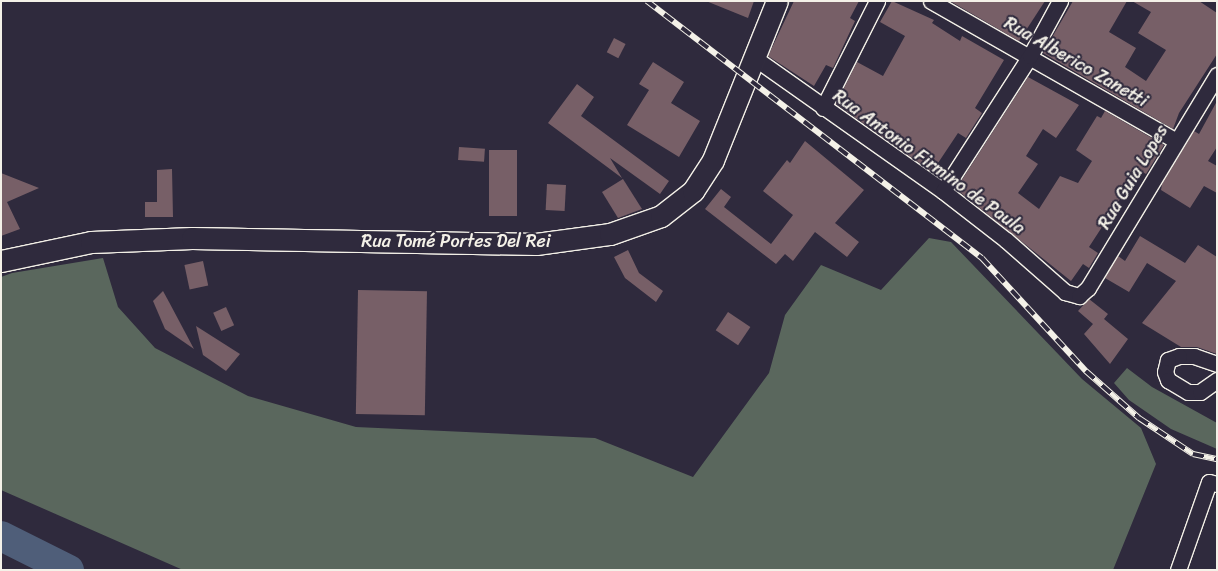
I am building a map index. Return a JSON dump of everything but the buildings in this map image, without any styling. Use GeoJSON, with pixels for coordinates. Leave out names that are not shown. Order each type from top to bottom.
{"type":"FeatureCollection","features":[{"type":"Feature","properties":{"kind":"main road","name":"Rua Tomé Portes Del Rei"},"geometry":{"type":"LineString","coordinates":[[1,261],[91,242],[192,238],[536,244],[610,234],[661,216],[693,191],[713,160],[756,59],[777,1]]}},
{"type":"Feature","properties":{"kind":"street"},"geometry":{"type":"LineString","coordinates":[[823,108],[878,1]]}},
{"type":"Feature","properties":{"kind":"street","name":"Rua Alberico Zanetti"},"geometry":{"type":"LineString","coordinates":[[931,1],[1176,141]]}},
{"type":"Feature","properties":{"kind":"street"},"geometry":{"type":"LineString","coordinates":[[943,191],[1030,56],[1060,1]]}},
{"type":"Feature","properties":{"kind":"street","name":"Rua Antonio Firmino de Paula"},"geometry":{"type":"LineString","coordinates":[[756,59],[943,191],[1006,240],[1065,292],[1079,296]]}},
{"type":"Feature","properties":{"kind":"street","name":"Rua Guia Lopes"},"geometry":{"type":"LineString","coordinates":[[1079,296],[1088,288],[1217,75]]}},
{"type":"Feature","properties":{"kind":"street"},"geometry":{"type":"LineString","coordinates":[[1217,364],[1194,356],[1179,356],[1168,360],[1165,372],[1168,380],[1188,392],[1200,392],[1217,380]]}},
{"type":"Feature","properties":{"kind":"street"},"geometry":{"type":"LineString","coordinates":[[1178,570],[1210,482],[1217,484]]}},
{"type":"Feature","properties":{"kind":"green space"},"geometry":{"type":"Polygon","coordinates":[[[929,238],[951,242],[1082,379],[1141,428],[1156,464],[1113,570],[183,570],[1,490],[1,277],[12,273],[103,258],[118,307],[155,348],[248,396],[356,427],[595,438],[693,477],[769,373],[785,315],[821,265],[881,290],[929,238]]]}},
{"type":"Feature","properties":{"kind":"green space"},"geometry":{"type":"Polygon","coordinates":[[[1127,368],[1152,387],[1217,423],[1217,449],[1171,429],[1129,400],[1114,383],[1127,368]]]}},
{"type":"Feature","properties":{"kind":"waterway"},"geometry":{"type":"LineString","coordinates":[[1,536],[69,570]]}},
{"type":"Feature","properties":{"kind":"railway"},"geometry":{"type":"LineString","coordinates":[[647,1],[982,258],[1086,371],[1139,418],[1193,454],[1217,459]]}}]}
